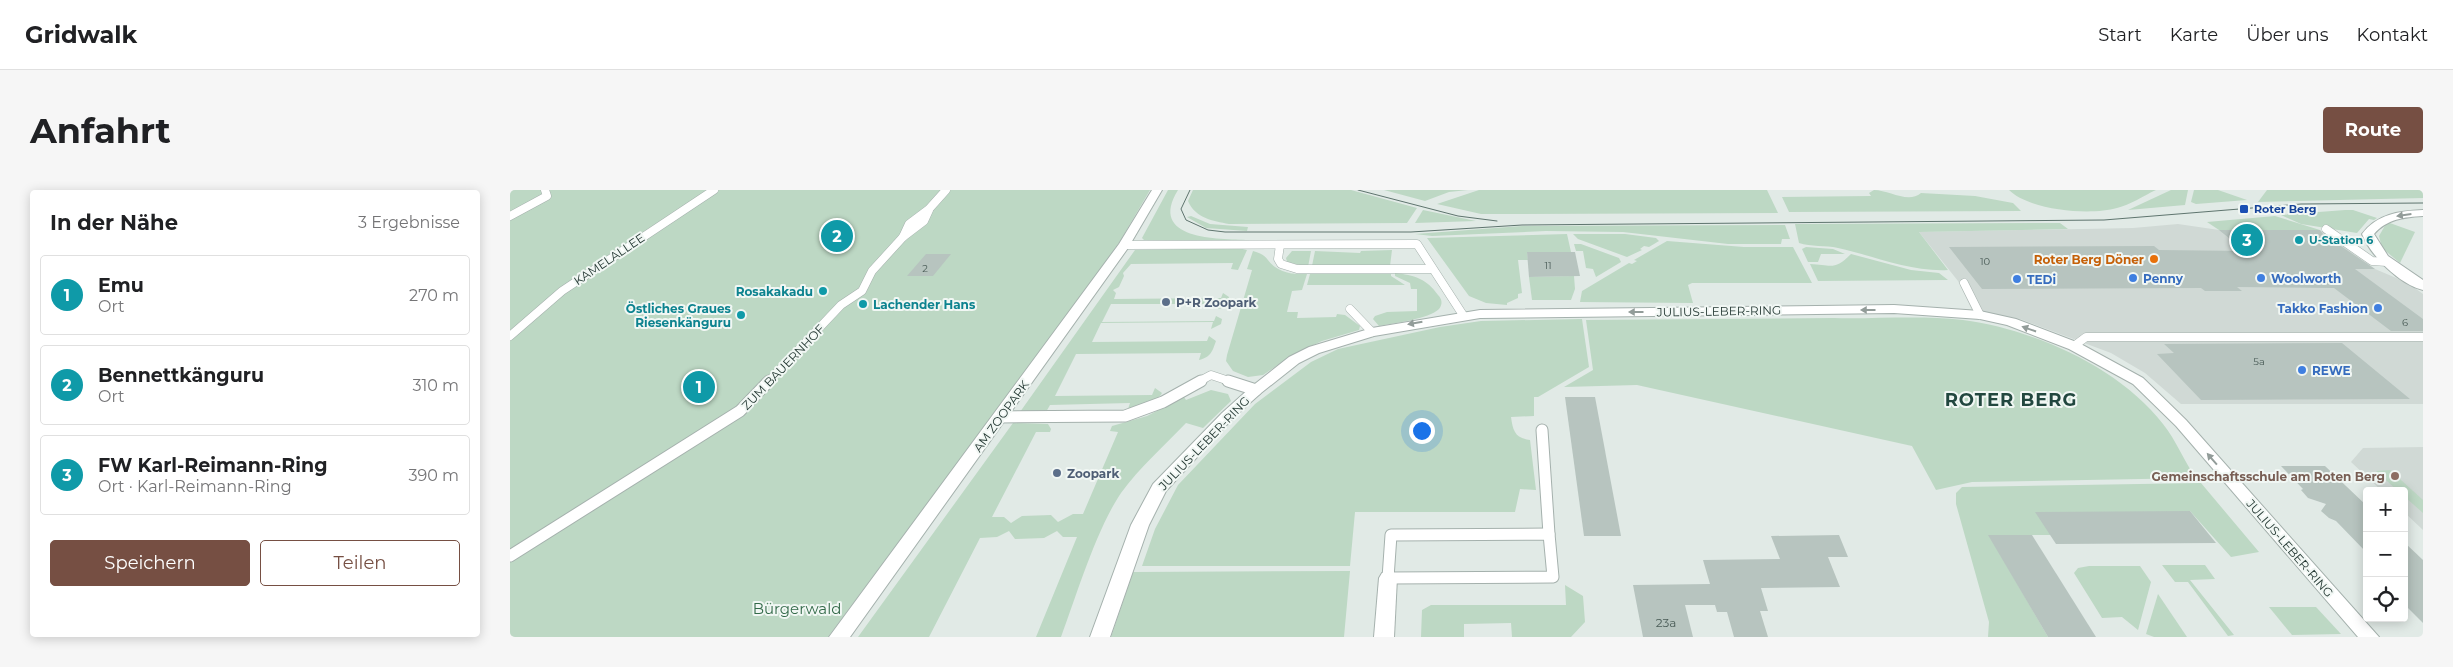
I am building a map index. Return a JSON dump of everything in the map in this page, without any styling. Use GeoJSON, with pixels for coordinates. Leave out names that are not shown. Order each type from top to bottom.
{"type":"FeatureCollection","features":[{"type":"Feature","properties":{"kind":"street","name":"AM ZOOPARK"},"geometry":{"type":"LineString","coordinates":[[839,637],[1124,245],[1157,190]]}},
{"type":"Feature","properties":{"kind":"street"},"geometry":{"type":"LineString","coordinates":[[2423,213],[2391,217],[2373,227],[2368,234],[2372,246],[2387,262],[2423,286]]}},
{"type":"Feature","properties":{"kind":"street","name":"JULIUS-LEBER-RING"},"geometry":{"type":"LineString","coordinates":[[1100,637],[1140,525],[1159,488],[1227,416],[1256,390],[1294,360],[1314,350],[1372,332],[1463,315],[1894,309],[1980,315],[2011,322],[2074,346],[2138,380],[2155,396],[2369,637]]}},
{"type":"Feature","properties":{"kind":"street"},"geometry":{"type":"LineString","coordinates":[[1384,637],[1388,578]]}},
{"type":"Feature","properties":{"kind":"lane"},"geometry":{"type":"LineString","coordinates":[[510,216],[526,210],[547,196],[545,190]]}},
{"type":"Feature","properties":{"kind":"lane","name":"KAMELALLEE"},"geometry":{"type":"LineString","coordinates":[[510,336],[562,291],[714,190]]}},
{"type":"Feature","properties":{"kind":"lane","name":"ZUM BAUERNHOF"},"geometry":{"type":"LineString","coordinates":[[510,556],[740,411],[841,305],[862,290],[872,271],[903,238],[909,224],[929,209],[946,190]]}},
{"type":"Feature","properties":{"kind":"lane"},"geometry":{"type":"LineString","coordinates":[[2326,229],[2372,261],[2387,262]]}},
{"type":"Feature","properties":{"kind":"lane"},"geometry":{"type":"LineString","coordinates":[[1124,245],[1416,244],[1463,315]]}},
{"type":"Feature","properties":{"kind":"lane"},"geometry":{"type":"LineString","coordinates":[[1280,245],[1278,259],[1281,264],[1297,269],[1432,269]]}},
{"type":"Feature","properties":{"kind":"lane"},"geometry":{"type":"LineString","coordinates":[[1964,283],[1980,315]]}},
{"type":"Feature","properties":{"kind":"lane"},"geometry":{"type":"LineString","coordinates":[[1350,309],[1372,332]]}},
{"type":"Feature","properties":{"kind":"lane"},"geometry":{"type":"LineString","coordinates":[[2074,346],[2086,337],[2423,337]]}},
{"type":"Feature","properties":{"kind":"lane"},"geometry":{"type":"LineString","coordinates":[[1000,417],[1125,416],[1163,402],[1211,374],[1256,390]]}},
{"type":"Feature","properties":{"kind":"lane"},"geometry":{"type":"LineString","coordinates":[[1542,430],[1548,534],[1553,577],[1388,578],[1391,535],[1548,534]]}},
{"type":"Feature","properties":{"kind":"shaded area"},"geometry":{"type":"Polygon","coordinates":[[[2178,224],[2219,230],[2320,230],[2375,269],[2408,283],[2423,294],[2423,404],[2181,404],[2145,373],[2111,353],[2020,319],[1972,310],[1958,281],[1919,232],[2133,228],[2178,224]]]}},
{"type":"Feature","properties":{"kind":"shaded area","name":"Gemeinschaftsschule am Roten Berg"},"geometry":{"type":"Polygon","coordinates":[[[2423,447],[2423,530],[2408,516],[2408,487],[2378,487],[2351,462],[2363,448],[2423,447]]]}},
{"type":"Feature","properties":{"kind":"green space","name":"Bürgerwald"},"geometry":{"type":"Polygon","coordinates":[[[510,190],[1150,190],[1119,243],[1073,307],[828,637],[510,637],[510,190]]]}},
{"type":"Feature","properties":{"kind":"green space"},"geometry":{"type":"Polygon","coordinates":[[[1168,190],[1178,190],[1171,206],[1172,219],[1179,228],[1205,237],[1249,240],[1249,242],[1144,240],[1142,238],[1168,190]]]}},
{"type":"Feature","properties":{"kind":"green space"},"geometry":{"type":"Polygon","coordinates":[[[1193,190],[1351,190],[1417,208],[1407,223],[1229,224],[1205,218],[1195,211],[1188,201],[1193,190]]]}},
{"type":"Feature","properties":{"kind":"green space"},"geometry":{"type":"Polygon","coordinates":[[[1384,190],[1468,190],[1449,192],[1425,201],[1384,190]]]}},
{"type":"Feature","properties":{"kind":"green space"},"geometry":{"type":"Polygon","coordinates":[[[1479,190],[1767,190],[1778,213],[1481,214],[1437,204],[1479,190]]]}},
{"type":"Feature","properties":{"kind":"green space"},"geometry":{"type":"Polygon","coordinates":[[[1874,190],[1904,197],[1916,196],[1921,193],[1975,196],[2013,203],[2021,211],[1789,212],[1782,197],[1871,196],[1869,193],[1874,190]]]}},
{"type":"Feature","properties":{"kind":"green space"},"geometry":{"type":"Polygon","coordinates":[[[2009,190],[2156,190],[2122,207],[2105,210],[2076,211],[2045,207],[2018,197],[2009,190]]]}},
{"type":"Feature","properties":{"kind":"green space"},"geometry":{"type":"Polygon","coordinates":[[[2171,190],[2188,190],[2185,205],[2128,210],[2171,190]]]}},
{"type":"Feature","properties":{"kind":"green space"},"geometry":{"type":"Polygon","coordinates":[[[2194,190],[2218,190],[2247,200],[2196,204],[2191,202],[2194,190]]]}},
{"type":"Feature","properties":{"kind":"green space"},"geometry":{"type":"Polygon","coordinates":[[[2267,190],[2423,190],[2423,198],[2258,202],[2267,190]]]}},
{"type":"Feature","properties":{"kind":"green space"},"geometry":{"type":"Polygon","coordinates":[[[1423,210],[1476,221],[1415,223],[1423,210]]]}},
{"type":"Feature","properties":{"kind":"green space"},"geometry":{"type":"Polygon","coordinates":[[[2353,210],[2377,218],[2374,220],[2369,219],[2357,233],[2301,224],[2281,215],[2353,210]]]}},
{"type":"Feature","properties":{"kind":"green space"},"geometry":{"type":"Polygon","coordinates":[[[1191,216],[1210,224],[1248,227],[1247,231],[1206,228],[1187,217],[1191,216]]]}},
{"type":"Feature","properties":{"kind":"green space"},"geometry":{"type":"Polygon","coordinates":[[[2275,216],[2320,230],[2219,230],[2207,222],[2275,216]]]}},
{"type":"Feature","properties":{"kind":"green space"},"geometry":{"type":"Polygon","coordinates":[[[2387,222],[2415,232],[2400,263],[2382,248],[2379,236],[2387,222]]]}},
{"type":"Feature","properties":{"kind":"green space"},"geometry":{"type":"Polygon","coordinates":[[[2060,223],[2068,229],[1919,232],[1948,270],[1920,269],[1838,248],[1799,243],[1795,224],[2060,223]]]}},
{"type":"Feature","properties":{"kind":"green space"},"geometry":{"type":"Polygon","coordinates":[[[1785,225],[1790,239],[1782,239],[1781,244],[1728,244],[1623,232],[1546,231],[1432,236],[1415,234],[1522,226],[1785,225]]]}},
{"type":"Feature","properties":{"kind":"green space"},"geometry":{"type":"Polygon","coordinates":[[[1567,234],[1571,252],[1527,252],[1528,260],[1518,260],[1522,293],[1518,294],[1518,298],[1507,303],[1507,305],[1486,303],[1469,296],[1427,238],[1567,234]]]}},
{"type":"Feature","properties":{"kind":"green space"},"geometry":{"type":"Polygon","coordinates":[[[1573,234],[1625,234],[1656,238],[1659,241],[1649,247],[1644,246],[1640,249],[1642,250],[1627,257],[1578,239],[1573,234]]]}},
{"type":"Feature","properties":{"kind":"green space"},"geometry":{"type":"Polygon","coordinates":[[[1667,241],[1744,247],[1793,247],[1812,283],[1692,283],[1688,285],[1693,303],[1580,302],[1582,291],[1629,263],[1632,264],[1637,261],[1634,260],[1667,241]]]}},
{"type":"Feature","properties":{"kind":"green space"},"geometry":{"type":"Polygon","coordinates":[[[1574,244],[1581,244],[1619,258],[1621,262],[1596,277],[1593,269],[1586,268],[1583,251],[1576,251],[1574,244]]]}},
{"type":"Feature","properties":{"kind":"green space"},"geometry":{"type":"Polygon","coordinates":[[[1806,247],[1833,249],[1845,254],[1821,254],[1818,262],[1808,262],[1802,249],[1806,247]]]}},
{"type":"Feature","properties":{"kind":"green space"},"geometry":{"type":"Polygon","coordinates":[[[1238,248],[1247,250],[1238,270],[1231,269],[1233,263],[1131,264],[1123,273],[1124,276],[1119,287],[1113,290],[1116,293],[1114,299],[1221,298],[1223,293],[1229,297],[1227,306],[1218,309],[1219,304],[1111,304],[1102,322],[1214,321],[1216,316],[1222,319],[1221,324],[1211,329],[1213,322],[1101,323],[1092,342],[1207,341],[1209,336],[1216,341],[1209,356],[1199,360],[1201,353],[1076,354],[1055,396],[1152,395],[1155,388],[1162,393],[1160,396],[1152,402],[1128,409],[1130,403],[1050,405],[1046,412],[1020,412],[1135,250],[1238,248]]]}},
{"type":"Feature","properties":{"kind":"green space"},"geometry":{"type":"Polygon","coordinates":[[[1392,250],[1390,266],[1312,266],[1315,251],[1360,253],[1361,251],[1392,250]]]}},
{"type":"Feature","properties":{"kind":"green space"},"geometry":{"type":"Polygon","coordinates":[[[1253,251],[1267,258],[1272,265],[1283,271],[1294,274],[1307,274],[1302,290],[1292,291],[1287,312],[1298,312],[1297,318],[1345,315],[1360,326],[1359,330],[1322,341],[1294,354],[1263,375],[1248,377],[1233,371],[1226,361],[1227,355],[1252,270],[1247,269],[1253,251]]]}},
{"type":"Feature","properties":{"kind":"green space"},"geometry":{"type":"Polygon","coordinates":[[[1292,251],[1311,251],[1308,267],[1287,262],[1286,258],[1292,251]]]}},
{"type":"Feature","properties":{"kind":"green space"},"geometry":{"type":"Polygon","coordinates":[[[1851,254],[1911,270],[1939,273],[1948,280],[1818,281],[1810,264],[1832,266],[1841,263],[1851,254]]]}},
{"type":"Feature","properties":{"kind":"green space"},"geometry":{"type":"Polygon","coordinates":[[[1395,273],[1420,279],[1429,285],[1441,300],[1439,309],[1420,318],[1379,326],[1373,319],[1375,316],[1387,312],[1417,311],[1417,289],[1411,289],[1410,283],[1395,276],[1395,273]]]}},
{"type":"Feature","properties":{"kind":"green space"},"geometry":{"type":"Polygon","coordinates":[[[1310,274],[1391,274],[1391,276],[1405,285],[1307,285],[1310,274]]]}},
{"type":"Feature","properties":{"kind":"green space"},"geometry":{"type":"Polygon","coordinates":[[[1574,276],[1575,289],[1571,300],[1532,300],[1529,277],[1574,276]]]}},
{"type":"Feature","properties":{"kind":"green space"},"geometry":{"type":"Polygon","coordinates":[[[1915,317],[1963,320],[2018,332],[2073,354],[2099,368],[2145,404],[2163,424],[2196,478],[1972,482],[1936,490],[1912,446],[1637,385],[1564,387],[1593,370],[1586,320],[1915,317]]]}},
{"type":"Feature","properties":{"kind":"green space"},"geometry":{"type":"Polygon","coordinates":[[[1582,319],[1589,367],[1538,397],[1534,397],[1534,416],[1511,417],[1518,436],[1530,440],[1536,490],[1520,489],[1515,512],[1355,512],[1350,566],[1142,566],[1155,529],[1178,485],[1255,404],[1311,362],[1338,349],[1440,327],[1481,321],[1582,319]]]}},
{"type":"Feature","properties":{"kind":"green space"},"geometry":{"type":"Polygon","coordinates":[[[1211,390],[1228,394],[1231,401],[1203,428],[1186,423],[1144,465],[1121,493],[1095,543],[1061,637],[1036,637],[1077,537],[1063,537],[1057,531],[1044,538],[1015,539],[1009,531],[997,537],[980,538],[929,637],[858,637],[1013,423],[1048,424],[1051,429],[1050,432],[1036,432],[992,517],[1004,517],[1011,523],[1022,516],[1051,515],[1058,522],[1073,514],[1083,514],[1118,432],[1110,431],[1112,426],[1147,416],[1184,397],[1186,400],[1211,390]]]}},
{"type":"Feature","properties":{"kind":"green space"},"geometry":{"type":"Polygon","coordinates":[[[2390,470],[2423,500],[2423,513],[2408,500],[2408,487],[2394,487],[2376,471],[2390,470]]]}},
{"type":"Feature","properties":{"kind":"green space"},"geometry":{"type":"Polygon","coordinates":[[[2201,483],[2259,552],[2231,557],[2190,511],[2050,535],[1989,535],[2048,637],[1988,637],[1989,622],[1956,504],[1956,493],[1962,487],[2201,483]]]}},
{"type":"Feature","properties":{"kind":"green space"},"geometry":{"type":"Polygon","coordinates":[[[2162,565],[2205,565],[2215,579],[2190,580],[2234,635],[2228,636],[2188,582],[2175,582],[2162,565]]]}},
{"type":"Feature","properties":{"kind":"green space"},"geometry":{"type":"Polygon","coordinates":[[[2089,566],[2140,566],[2151,582],[2138,630],[2122,617],[2102,618],[2074,573],[2078,568],[2089,566]]]}},
{"type":"Feature","properties":{"kind":"green space"},"geometry":{"type":"Polygon","coordinates":[[[1350,571],[1344,637],[1111,637],[1133,572],[1350,571]]]}},
{"type":"Feature","properties":{"kind":"green space"},"geometry":{"type":"Polygon","coordinates":[[[1565,585],[1583,596],[1585,622],[1571,637],[1512,637],[1511,623],[1464,624],[1464,637],[1421,637],[1422,610],[1431,605],[1566,605],[1565,585]]]}},
{"type":"Feature","properties":{"kind":"green space"},"geometry":{"type":"Polygon","coordinates":[[[2158,594],[2187,637],[2154,637],[2146,634],[2158,594]]]}},
{"type":"Feature","properties":{"kind":"green space"},"geometry":{"type":"Polygon","coordinates":[[[2269,607],[2316,607],[2341,634],[2292,635],[2269,607]]]}},
{"type":"Feature","properties":{"kind":"building"},"geometry":{"type":"Polygon","coordinates":[[[2219,230],[2320,230],[2323,234],[2375,269],[2355,269],[2423,319],[2423,331],[2391,331],[2334,288],[2237,287],[2242,291],[2205,291],[2201,288],[1982,289],[1949,247],[2154,246],[2159,250],[2245,251],[2219,230]]]}},
{"type":"Feature","properties":{"kind":"building"},"geometry":{"type":"Polygon","coordinates":[[[1527,252],[1575,252],[1580,276],[1529,277],[1527,252]]]}},
{"type":"Feature","properties":{"kind":"building"},"geometry":{"type":"Polygon","coordinates":[[[926,254],[951,254],[933,276],[907,276],[926,254]]]}},
{"type":"Feature","properties":{"kind":"building"},"geometry":{"type":"Polygon","coordinates":[[[2342,343],[2410,399],[2201,400],[2157,354],[2174,353],[2164,344],[2342,343]]]}},
{"type":"Feature","properties":{"kind":"building"},"geometry":{"type":"Polygon","coordinates":[[[1565,397],[1595,397],[1621,536],[1584,536],[1565,397]]]}},
{"type":"Feature","properties":{"kind":"building"},"geometry":{"type":"Polygon","coordinates":[[[2281,466],[2325,466],[2363,502],[2363,549],[2336,521],[2321,511],[2326,504],[2308,498],[2301,490],[2303,489],[2281,466]]]}},
{"type":"Feature","properties":{"kind":"building"},"geometry":{"type":"Polygon","coordinates":[[[2190,511],[2216,543],[2056,544],[2035,512],[2190,511]]]}},
{"type":"Feature","properties":{"kind":"building"},"geometry":{"type":"Polygon","coordinates":[[[1839,535],[1848,557],[1828,557],[1840,587],[1761,588],[1768,611],[1760,611],[1768,637],[1734,637],[1727,612],[1717,612],[1715,605],[1685,605],[1693,637],[1643,637],[1633,585],[1710,584],[1703,560],[1780,559],[1771,536],[1839,535]]]}},
{"type":"Feature","properties":{"kind":"building"},"geometry":{"type":"Polygon","coordinates":[[[1988,535],[2032,535],[2096,637],[2048,637],[1988,535]]]}},
{"type":"Feature","properties":{"kind":"building"},"geometry":{"type":"Polygon","coordinates":[[[2408,546],[2423,560],[2423,623],[2408,608],[2408,546]]]}},
{"type":"Feature","properties":{"kind":"tram line"},"geometry":{"type":"LineString","coordinates":[[1190,190],[1181,209],[1186,220],[1208,230],[1225,232],[1411,232],[1522,225],[2104,220],[2301,204],[2423,203]]}},
{"type":"Feature","properties":{"kind":"tram line"},"geometry":{"type":"LineString","coordinates":[[1358,190],[1458,216],[1497,221]]}},
{"type":"Feature","properties":{"kind":"place","name":"Roter Berg"},"geometry":{"type":"Point","coordinates":[2244,209]}},
{"type":"Feature","properties":{"kind":"place","name":"Bennettkänguru"},"geometry":{"type":"Point","coordinates":[837,236]}},
{"type":"Feature","properties":{"kind":"place","name":"FW Karl-Reimann-Ring"},"geometry":{"type":"Point","coordinates":[2247,240]}},
{"type":"Feature","properties":{"kind":"place","name":"U-Station 6"},"geometry":{"type":"Point","coordinates":[2299,240]}},
{"type":"Feature","properties":{"kind":"place","name":"Roter Berg Döner"},"geometry":{"type":"Point","coordinates":[2154,259]}},
{"type":"Feature","properties":{"kind":"place","name":"Penny"},"geometry":{"type":"Point","coordinates":[2133,278]}},
{"type":"Feature","properties":{"kind":"place","name":"Woolworth"},"geometry":{"type":"Point","coordinates":[2261,278]}},
{"type":"Feature","properties":{"kind":"place","name":"TEDi"},"geometry":{"type":"Point","coordinates":[2017,279]}},
{"type":"Feature","properties":{"kind":"place","name":"Rosakakadu"},"geometry":{"type":"Point","coordinates":[823,291]}},
{"type":"Feature","properties":{"kind":"place","name":"P+R Zoopark"},"geometry":{"type":"Point","coordinates":[1166,302]}},
{"type":"Feature","properties":{"kind":"place","name":"Lachender Hans"},"geometry":{"type":"Point","coordinates":[863,304]}},
{"type":"Feature","properties":{"kind":"place","name":"Takko Fashion"},"geometry":{"type":"Point","coordinates":[2378,308]}},
{"type":"Feature","properties":{"kind":"place","name":"Östliches Graues Riesenkänguru"},"geometry":{"type":"Point","coordinates":[741,315]}},
{"type":"Feature","properties":{"kind":"place","name":"REWE"},"geometry":{"type":"Point","coordinates":[2302,370]}},
{"type":"Feature","properties":{"kind":"place","name":"Emu"},"geometry":{"type":"Point","coordinates":[699,387]}},
{"type":"Feature","properties":{"kind":"place","name":"Zoopark"},"geometry":{"type":"Point","coordinates":[1057,473]}},
{"type":"Feature","properties":{"kind":"place","name":"Gemeinschaftsschule am Roten Berg"},"geometry":{"type":"Point","coordinates":[2395,476]}},
{"type":"Feature","properties":{"kind":"district","name":"ROTER BERG"},"geometry":{"type":"Point","coordinates":[2011,400]}}]}
